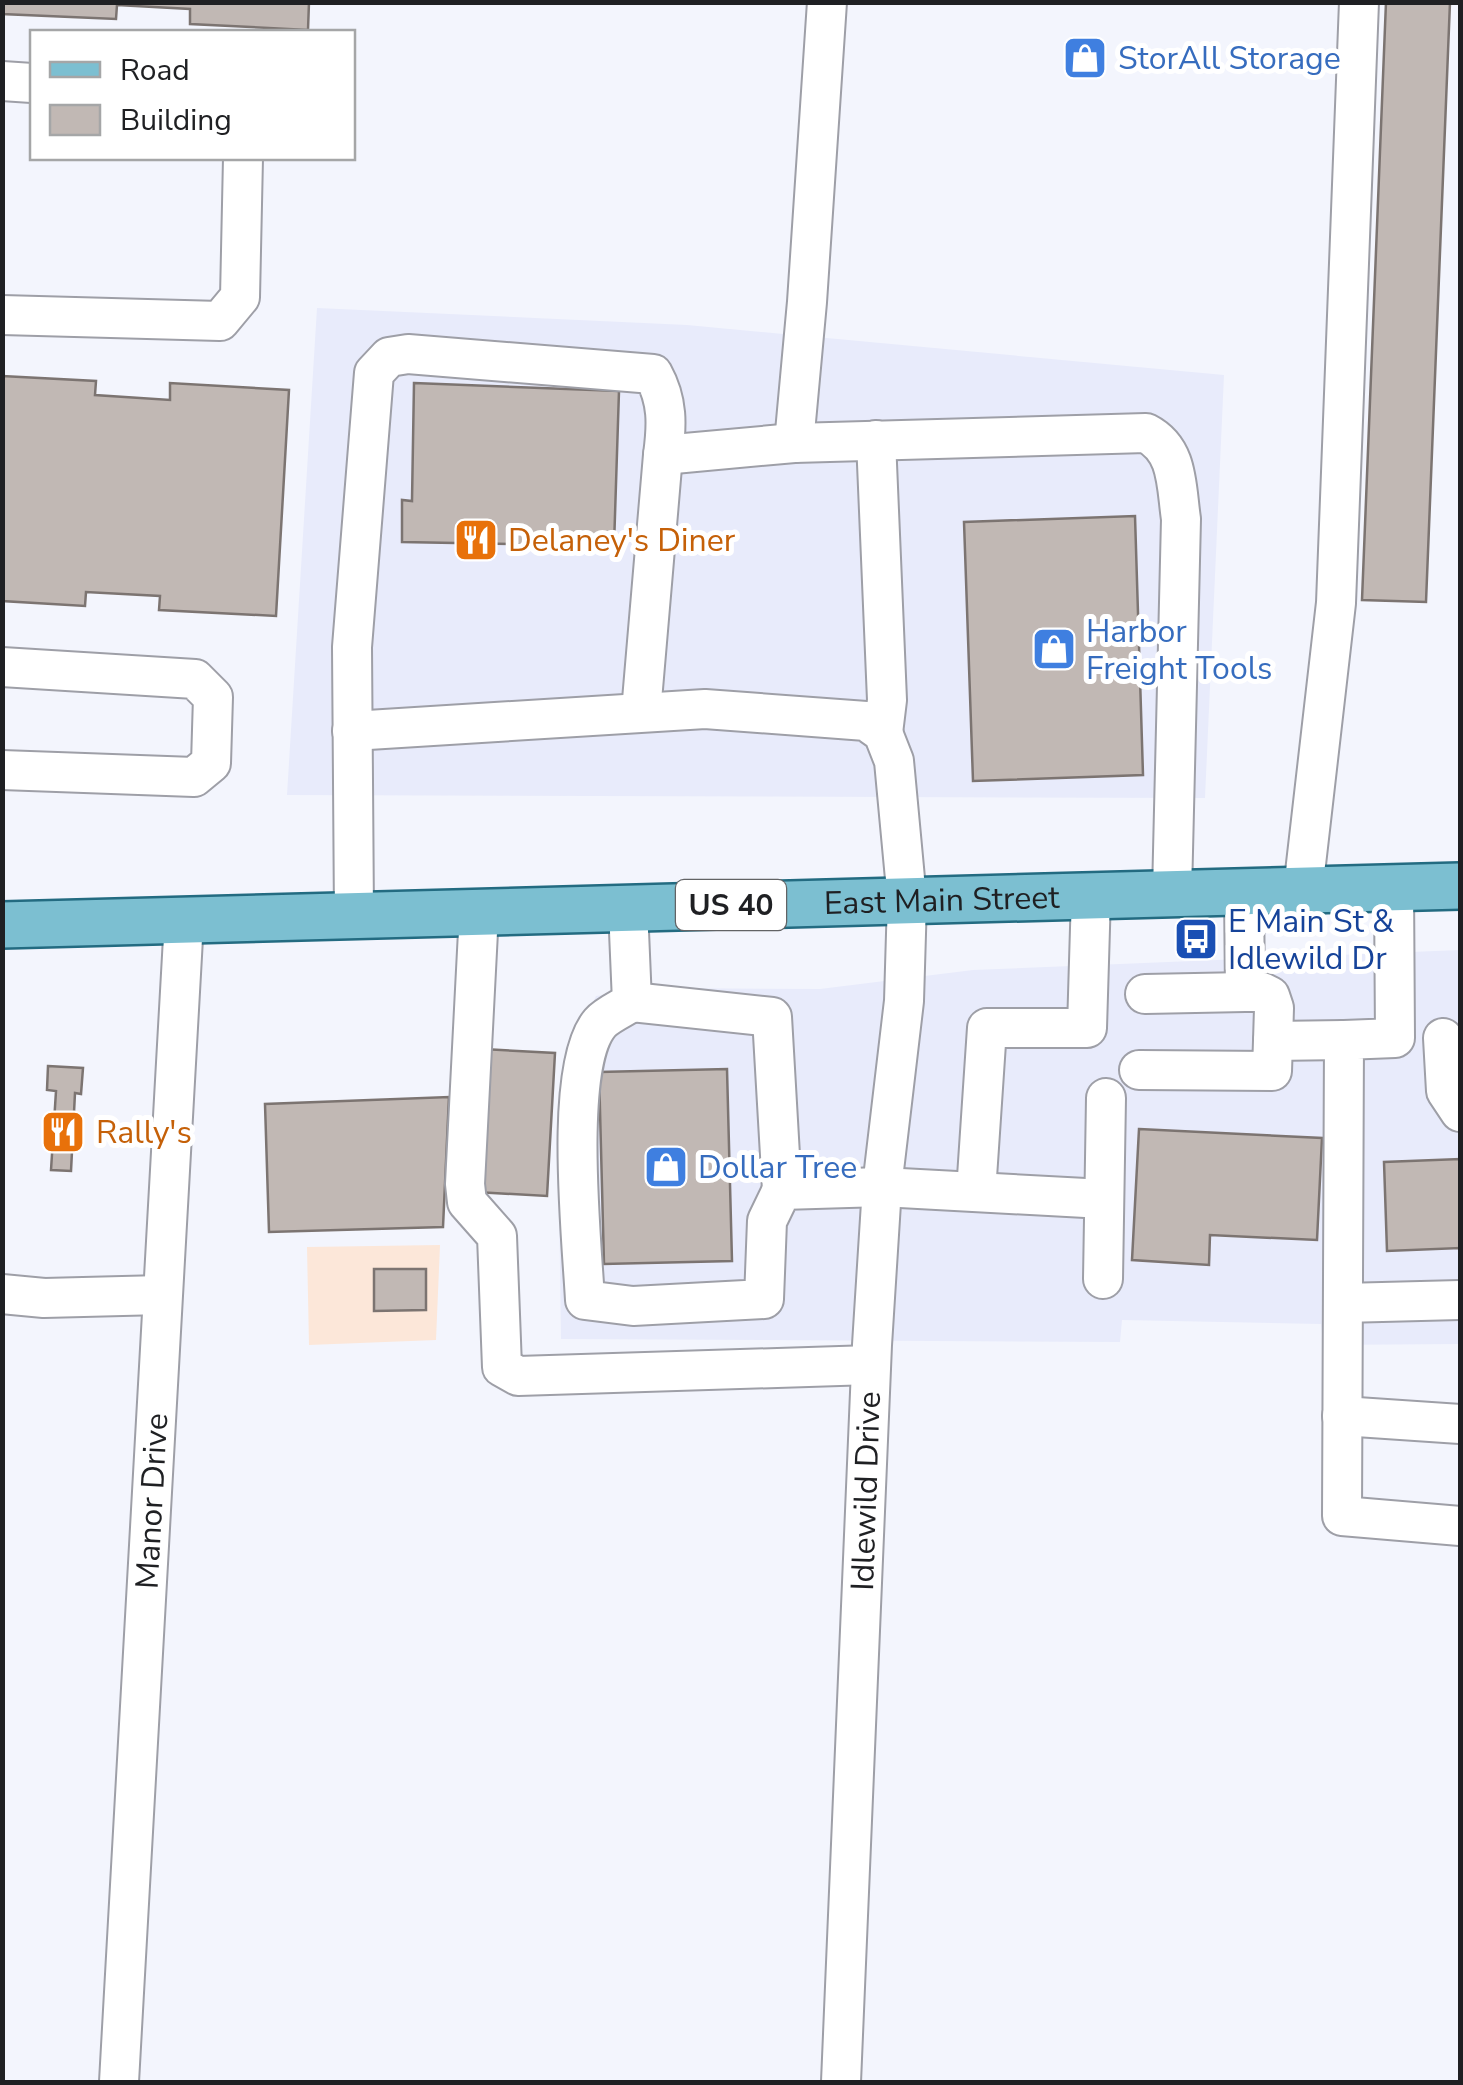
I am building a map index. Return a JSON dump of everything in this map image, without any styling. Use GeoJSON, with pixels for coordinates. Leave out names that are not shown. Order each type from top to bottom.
{"type":"FeatureCollection","features":[{"type":"Feature","properties":{"kind":"main road","name":"East Main Street"},"geometry":{"type":"LineString","coordinates":[[2,926],[1460,886]]}},
{"type":"Feature","properties":{"kind":"street"},"geometry":{"type":"LineString","coordinates":[[794,443],[827,2]]}},
{"type":"Feature","properties":{"kind":"street"},"geometry":{"type":"LineString","coordinates":[[1304,890],[1336,603],[1359,2]]}},
{"type":"Feature","properties":{"kind":"street"},"geometry":{"type":"LineString","coordinates":[[2,81],[30,82]]}},
{"type":"Feature","properties":{"kind":"street"},"geometry":{"type":"LineString","coordinates":[[2,315],[220,322],[240,297],[243,160]]}},
{"type":"Feature","properties":{"kind":"street"},"geometry":{"type":"LineString","coordinates":[[354,916],[352,647],[374,373],[390,357],[408,354],[653,374],[663,392],[667,423],[640,712]]}},
{"type":"Feature","properties":{"kind":"street"},"geometry":{"type":"LineString","coordinates":[[663,455],[876,440],[1146,432],[1161,440],[1174,464],[1181,519],[1172,893]]}},
{"type":"Feature","properties":{"kind":"street","name":"Idlewild Drive"},"geometry":{"type":"LineString","coordinates":[[840,2082],[882,1186],[904,1001],[907,900],[894,762],[884,733],[887,700],[876,440]]}},
{"type":"Feature","properties":{"kind":"street"},"geometry":{"type":"LineString","coordinates":[[2,667],[195,679],[213,696],[211,764],[194,778],[2,770]]}},
{"type":"Feature","properties":{"kind":"street"},"geometry":{"type":"LineString","coordinates":[[352,731],[705,708],[866,721],[884,733]]}},
{"type":"Feature","properties":{"kind":"street"},"geometry":{"type":"LineString","coordinates":[[1394,888],[1395,1038]]}},
{"type":"Feature","properties":{"kind":"street"},"geometry":{"type":"LineString","coordinates":[[1244,891],[1245,992]]}},
{"type":"Feature","properties":{"kind":"street"},"geometry":{"type":"LineString","coordinates":[[976,1192],[987,1028],[1087,1028],[1091,895]]}},
{"type":"Feature","properties":{"kind":"street"},"geometry":{"type":"LineString","coordinates":[[628,908],[632,1002]]}},
{"type":"Feature","properties":{"kind":"street"},"geometry":{"type":"LineString","coordinates":[[479,912],[468,1091],[467,1202],[498,1236],[502,1367],[518,1376],[872,1365]]}},
{"type":"Feature","properties":{"kind":"street","name":"Manor Drive"},"geometry":{"type":"LineString","coordinates":[[119,2082],[184,920]]}},
{"type":"Feature","properties":{"kind":"street"},"geometry":{"type":"LineString","coordinates":[[1140,1070],[1272,1071],[1274,1008],[1270,996],[1245,992],[1145,994]]}},
{"type":"Feature","properties":{"kind":"street"},"geometry":{"type":"LineString","coordinates":[[632,1002],[772,1017],[782,1190],[767,1221],[764,1299],[633,1306],[586,1300],[576,1118],[585,1059],[599,1024],[632,1002]]}},
{"type":"Feature","properties":{"kind":"street"},"geometry":{"type":"LineString","coordinates":[[1273,1040],[1452,1038],[1446,1091],[1460,1112]]}},
{"type":"Feature","properties":{"kind":"street"},"geometry":{"type":"LineString","coordinates":[[1344,1040],[1342,1516],[1460,1526]]}},
{"type":"Feature","properties":{"kind":"street"},"geometry":{"type":"LineString","coordinates":[[1103,1280],[1106,1098]]}},
{"type":"Feature","properties":{"kind":"street"},"geometry":{"type":"LineString","coordinates":[[782,1190],[882,1186],[1104,1199]]}},
{"type":"Feature","properties":{"kind":"street"},"geometry":{"type":"LineString","coordinates":[[2,1294],[44,1298],[162,1295]]}},
{"type":"Feature","properties":{"kind":"street"},"geometry":{"type":"LineString","coordinates":[[1343,1303],[1460,1300]]}},
{"type":"Feature","properties":{"kind":"street"},"geometry":{"type":"LineString","coordinates":[[1342,1416],[1460,1424]]}},
{"type":"Feature","properties":{"kind":"shaded area"},"geometry":{"type":"Polygon","coordinates":[[[317,308],[687,325],[1224,375],[1205,798],[287,795],[317,308]]]}},
{"type":"Feature","properties":{"kind":"shaded area"},"geometry":{"type":"Polygon","coordinates":[[[1460,950],[1460,1344],[1323,1345],[1321,1324],[1122,1320],[1120,1342],[561,1339],[558,1122],[567,1046],[596,996],[654,988],[820,989],[973,970],[1460,950]]]}},
{"type":"Feature","properties":{"kind":"shaded area"},"geometry":{"type":"Polygon","coordinates":[[[440,1245],[436,1340],[309,1345],[307,1247],[440,1245]]]}},
{"type":"Feature","properties":{"kind":"building"},"geometry":{"type":"Polygon","coordinates":[[[2,2],[309,2],[308,30],[190,24],[190,9],[117,5],[116,19],[2,14],[2,2]]]}},
{"type":"Feature","properties":{"kind":"building"},"geometry":{"type":"Polygon","coordinates":[[[1386,2],[1450,2],[1426,602],[1362,600],[1386,2]]]}},
{"type":"Feature","properties":{"kind":"building"},"geometry":{"type":"Polygon","coordinates":[[[2,376],[96,381],[95,395],[170,400],[170,383],[289,390],[276,616],[159,610],[160,596],[86,592],[85,606],[2,601],[2,376]]]}},
{"type":"Feature","properties":{"kind":"building"},"geometry":{"type":"Polygon","coordinates":[[[414,383],[619,391],[614,546],[402,542],[402,500],[412,501],[414,383]]]}},
{"type":"Feature","properties":{"kind":"building","name":"Harbor Freight Tools"},"geometry":{"type":"Polygon","coordinates":[[[1135,516],[1143,775],[973,781],[964,522],[1135,516]]]}},
{"type":"Feature","properties":{"kind":"building"},"geometry":{"type":"Polygon","coordinates":[[[483,1049],[555,1053],[547,1196],[476,1192],[483,1049]]]}},
{"type":"Feature","properties":{"kind":"building","name":"Rally's"},"geometry":{"type":"Polygon","coordinates":[[[48,1066],[83,1068],[81,1094],[75,1093],[71,1171],[51,1170],[56,1091],[47,1090],[48,1066]]]}},
{"type":"Feature","properties":{"kind":"building","name":"Dollar Tree"},"geometry":{"type":"Polygon","coordinates":[[[727,1069],[732,1261],[604,1264],[599,1072],[727,1069]]]}},
{"type":"Feature","properties":{"kind":"building"},"geometry":{"type":"Polygon","coordinates":[[[449,1097],[443,1227],[269,1232],[265,1104],[449,1097]]]}},
{"type":"Feature","properties":{"kind":"building"},"geometry":{"type":"Polygon","coordinates":[[[1139,1129],[1322,1138],[1317,1240],[1210,1235],[1209,1265],[1132,1260],[1139,1129]]]}},
{"type":"Feature","properties":{"kind":"building"},"geometry":{"type":"Polygon","coordinates":[[[1460,1159],[1460,1248],[1387,1251],[1384,1162],[1460,1159]]]}},
{"type":"Feature","properties":{"kind":"building"},"geometry":{"type":"Polygon","coordinates":[[[374,1269],[426,1269],[426,1310],[374,1311],[374,1269]]]}},
{"type":"Feature","properties":{"kind":"place","name":"StorAll Storage"},"geometry":{"type":"Point","coordinates":[1085,58]}},
{"type":"Feature","properties":{"kind":"place","name":"Delaney's Diner"},"geometry":{"type":"Point","coordinates":[476,540]}},
{"type":"Feature","properties":{"kind":"place","name":"Harbor Freight Tools"},"geometry":{"type":"Point","coordinates":[1054,649]}},
{"type":"Feature","properties":{"kind":"place","name":"E Main St & Idlewild Dr"},"geometry":{"type":"Point","coordinates":[1196,939]}},
{"type":"Feature","properties":{"kind":"place","name":"Rally's"},"geometry":{"type":"Point","coordinates":[63,1132]}},
{"type":"Feature","properties":{"kind":"place","name":"Dollar Tree"},"geometry":{"type":"Point","coordinates":[666,1167]}}]}
